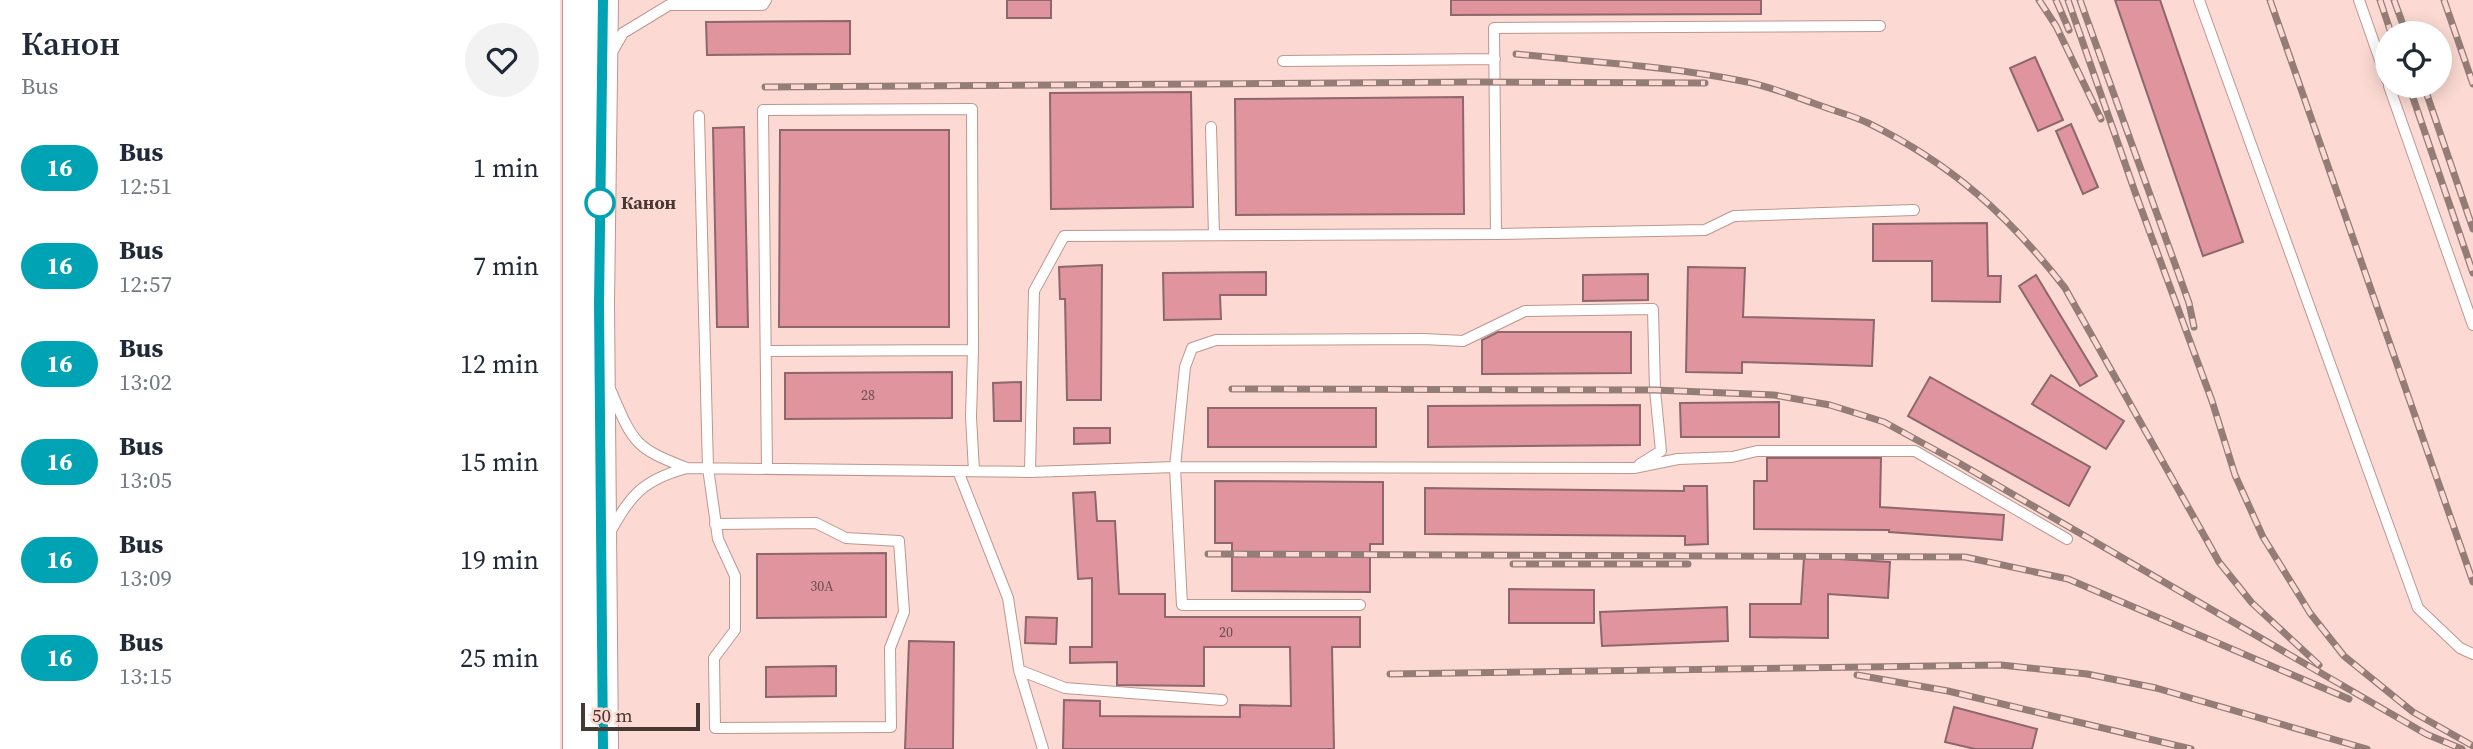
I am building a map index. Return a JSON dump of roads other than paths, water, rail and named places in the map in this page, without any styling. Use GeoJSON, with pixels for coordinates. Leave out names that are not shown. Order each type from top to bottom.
{"type":"FeatureCollection","features":[{"type":"Feature","properties":{"kind":"main road"},"geometry":{"type":"LineString","coordinates":[[578,0],[578,749]]}},
{"type":"Feature","properties":{"kind":"main road"},"geometry":{"type":"LineString","coordinates":[[603,0],[600,367],[603,749]]}},
{"type":"Feature","properties":{"kind":"lane"},"geometry":{"type":"LineString","coordinates":[[602,70],[623,33],[665,2],[763,5],[766,0]]}},
{"type":"Feature","properties":{"kind":"lane"},"geometry":{"type":"LineString","coordinates":[[2199,0],[2418,608],[2460,648],[2473,654]]}},
{"type":"Feature","properties":{"kind":"lane"},"geometry":{"type":"LineString","coordinates":[[2359,0],[2375,46]]}},
{"type":"Feature","properties":{"kind":"lane"},"geometry":{"type":"LineString","coordinates":[[1496,234],[1494,28],[1880,26]]}},
{"type":"Feature","properties":{"kind":"lane"},"geometry":{"type":"LineString","coordinates":[[1283,61],[1495,59]]}},
{"type":"Feature","properties":{"kind":"lane"},"geometry":{"type":"LineString","coordinates":[[2393,98],[2473,325]]}},
{"type":"Feature","properties":{"kind":"lane"},"geometry":{"type":"LineString","coordinates":[[767,469],[763,110],[972,109],[971,417],[974,471]]}},
{"type":"Feature","properties":{"kind":"lane"},"geometry":{"type":"LineString","coordinates":[[699,116],[708,468],[715,524],[718,539],[735,576],[735,630],[714,658],[715,728],[891,727],[890,648],[904,612],[899,541],[846,538],[816,523],[715,524]]}},
{"type":"Feature","properties":{"kind":"lane"},"geometry":{"type":"LineString","coordinates":[[1211,127],[1214,235]]}},
{"type":"Feature","properties":{"kind":"lane"},"geometry":{"type":"LineString","coordinates":[[1030,472],[1034,291],[1064,236],[1705,230],[1734,216],[1914,210]]}},
{"type":"Feature","properties":{"kind":"lane"},"geometry":{"type":"LineString","coordinates":[[1360,605],[1182,605],[1175,467],[1185,367],[1192,348],[1216,340],[1463,341],[1525,311],[1653,309],[1661,451],[1634,468]]}},
{"type":"Feature","properties":{"kind":"lane"},"geometry":{"type":"LineString","coordinates":[[767,351],[973,350]]}},
{"type":"Feature","properties":{"kind":"lane"},"geometry":{"type":"LineString","coordinates":[[600,367],[631,436],[652,454],[687,468]]}},
{"type":"Feature","properties":{"kind":"lane"},"geometry":{"type":"LineString","coordinates":[[602,548],[629,499],[650,482],[687,468],[1030,472],[1175,467],[1634,468],[1678,459],[1732,457],[1757,452],[1915,451],[2067,539]]}},
{"type":"Feature","properties":{"kind":"lane"},"geometry":{"type":"LineString","coordinates":[[958,471],[1009,598],[1019,670],[1044,749]]}},
{"type":"Feature","properties":{"kind":"lane"},"geometry":{"type":"LineString","coordinates":[[1019,670],[1065,688],[1222,700]]}},
{"type":"Feature","properties":{"kind":"railway"},"geometry":{"type":"LineString","coordinates":[[2039,0],[2056,26],[2101,119]]}},
{"type":"Feature","properties":{"kind":"railway"},"geometry":{"type":"LineString","coordinates":[[2056,0],[2069,30]]}},
{"type":"Feature","properties":{"kind":"railway"},"geometry":{"type":"LineString","coordinates":[[2068,0],[2212,401],[2235,475],[2263,537],[2310,613],[2344,656],[2413,712],[2473,746]]}},
{"type":"Feature","properties":{"kind":"railway"},"geometry":{"type":"LineString","coordinates":[[2080,0],[2189,303],[2194,327]]}},
{"type":"Feature","properties":{"kind":"railway"},"geometry":{"type":"LineString","coordinates":[[2270,0],[2473,582]]}},
{"type":"Feature","properties":{"kind":"railway"},"geometry":{"type":"LineString","coordinates":[[2380,0],[2387,21]]}},
{"type":"Feature","properties":{"kind":"railway"},"geometry":{"type":"LineString","coordinates":[[2394,0],[2402,21]]}},
{"type":"Feature","properties":{"kind":"railway"},"geometry":{"type":"LineString","coordinates":[[2444,0],[2473,84]]}},
{"type":"Feature","properties":{"kind":"railway"},"geometry":{"type":"LineString","coordinates":[[1516,54],[1658,68],[1760,85],[1868,123],[1952,174],[2022,237],[2065,288],[2219,562],[2252,603],[2319,665]]}},
{"type":"Feature","properties":{"kind":"railway"},"geometry":{"type":"LineString","coordinates":[[765,87],[1705,83]]}},
{"type":"Feature","properties":{"kind":"railway"},"geometry":{"type":"LineString","coordinates":[[2413,98],[2473,273]]}},
{"type":"Feature","properties":{"kind":"railway"},"geometry":{"type":"LineString","coordinates":[[2428,98],[2473,229]]}},
{"type":"Feature","properties":{"kind":"railway"},"geometry":{"type":"LineString","coordinates":[[1232,389],[1655,390],[1774,395],[1830,405],[1884,422],[2426,734],[2462,749]]}},
{"type":"Feature","properties":{"kind":"railway"},"geometry":{"type":"LineString","coordinates":[[1208,554],[1965,557],[2068,579],[2349,699]]}},
{"type":"Feature","properties":{"kind":"railway"},"geometry":{"type":"LineString","coordinates":[[1513,564],[1688,564]]}},
{"type":"Feature","properties":{"kind":"railway"},"geometry":{"type":"LineString","coordinates":[[1390,674],[2001,665],[2087,674],[2156,688],[2367,749]]}},
{"type":"Feature","properties":{"kind":"railway"},"geometry":{"type":"LineString","coordinates":[[1857,675],[1948,691],[2191,749]]}},
{"type":"Feature","properties":{"kind":"place","name":"Канон"},"geometry":{"type":"Point","coordinates":[600,203]}}]}
